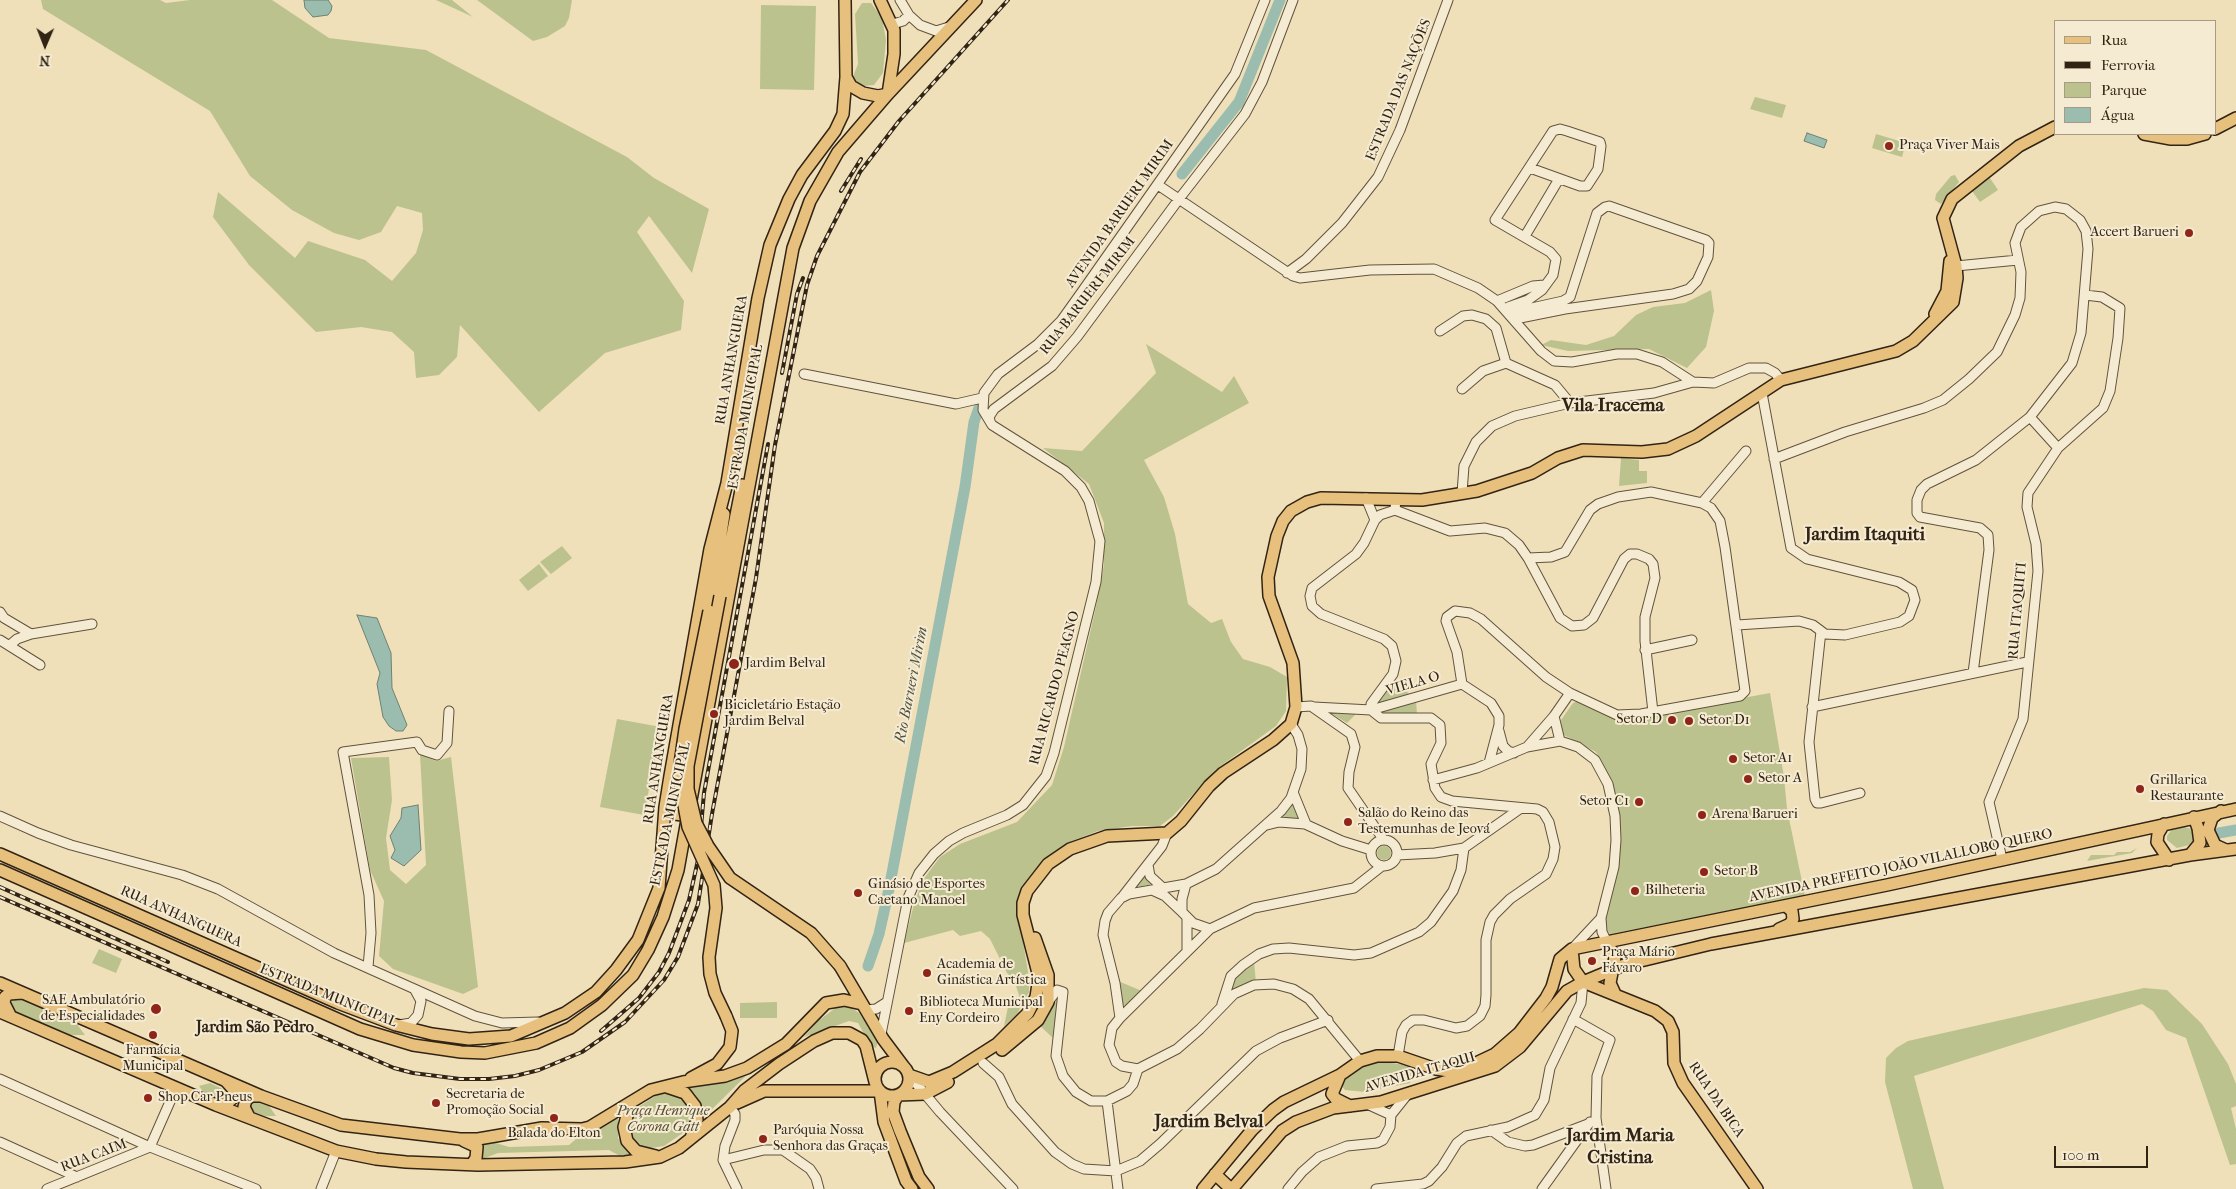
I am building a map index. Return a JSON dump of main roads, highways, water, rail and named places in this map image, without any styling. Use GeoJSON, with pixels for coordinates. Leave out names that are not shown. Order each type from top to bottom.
{"type":"FeatureCollection","features":[{"type":"Feature","properties":{"kind":"main road","name":"RUA ANHANGUERA"},"geometry":{"type":"LineString","coordinates":[[0,854],[329,999],[396,1025],[452,1038],[482,1039],[524,1032],[565,1014],[596,992],[620,966],[638,940],[659,888],[668,790],[710,549],[726,483],[747,359],[770,245],[794,189],[838,125],[846,98],[845,0]]}},
{"type":"Feature","properties":{"kind":"main road"},"geometry":{"type":"LineString","coordinates":[[846,15],[848,7],[856,0]]}},
{"type":"Feature","properties":{"kind":"main road"},"geometry":{"type":"LineString","coordinates":[[846,77],[852,86],[863,93],[878,96],[888,94],[895,44],[893,24],[880,0]]}},
{"type":"Feature","properties":{"kind":"main road","name":"ESTRADA MUNICIPAL"},"geometry":{"type":"LineString","coordinates":[[0,870],[360,1029],[413,1045],[461,1052],[484,1053],[536,1043],[570,1028],[602,1005],[633,975],[648,950],[663,917],[678,870],[785,282],[799,228],[818,183],[838,152],[888,94],[954,25],[974,1]]}},
{"type":"Feature","properties":{"kind":"main road"},"geometry":{"type":"LineString","coordinates":[[2216,128],[2236,118]]}},
{"type":"Feature","properties":{"kind":"main road"},"geometry":{"type":"LineString","coordinates":[[731,1105],[764,1091],[878,1086],[888,1095],[926,1094],[983,1063],[1032,1026],[1042,1015],[1048,1002],[1048,986],[1023,915],[1022,903],[1027,890],[1048,864],[1070,849],[1107,836],[1118,837],[1168,833],[1181,821],[1208,786],[1223,773],[1273,740],[1291,724],[1296,707],[1293,663],[1268,588],[1270,563],[1277,536],[1287,515],[1307,502],[1321,498],[1366,498],[1396,505],[1462,494],[1502,484],[1532,473],[1558,458],[1583,450],[1642,452],[1675,446],[1696,436],[1781,380],[1886,354],[1904,347],[1923,332],[1953,302],[1957,278],[1956,266],[1943,218],[1952,199],[2019,146],[2054,128]]}},
{"type":"Feature","properties":{"kind":"main road"},"geometry":{"type":"LineString","coordinates":[[2150,135],[2172,139],[2187,139],[2201,135]]}},
{"type":"Feature","properties":{"kind":"main road"},"geometry":{"type":"LineString","coordinates":[[1923,332],[1942,304],[1947,291],[1950,245]]}},
{"type":"Feature","properties":{"kind":"main road"},"geometry":{"type":"LineString","coordinates":[[756,441],[741,489],[720,596],[688,766],[688,789],[696,823],[708,846],[730,878],[811,933],[840,966],[882,1036],[907,1071],[908,1085],[894,1102],[893,1112],[913,1164],[928,1189]]}},
{"type":"Feature","properties":{"kind":"main road"},"geometry":{"type":"LineString","coordinates":[[682,1082],[704,1072],[724,1057],[732,1039],[726,1016],[715,993],[710,974],[709,957],[716,908],[714,885],[688,827],[680,784],[680,764],[685,729],[720,547],[726,483]]}},
{"type":"Feature","properties":{"kind":"main road"},"geometry":{"type":"LineString","coordinates":[[668,790],[675,814],[682,815],[689,809]]}},
{"type":"Feature","properties":{"kind":"main road","name":"AVENIDA PREFEITO JOÃO VILALLOBO QUERO"},"geometry":{"type":"LineString","coordinates":[[1572,949],[1786,906],[2194,816],[2236,809]]}},
{"type":"Feature","properties":{"kind":"main road"},"geometry":{"type":"LineString","coordinates":[[2221,811],[2212,818],[2208,830],[2215,846],[2231,850]]}},
{"type":"Feature","properties":{"kind":"main road"},"geometry":{"type":"LineString","coordinates":[[2190,855],[2198,846],[2200,835],[2194,816]]}},
{"type":"Feature","properties":{"kind":"main road"},"geometry":{"type":"LineString","coordinates":[[2180,820],[2192,826],[2200,835]]}},
{"type":"Feature","properties":{"kind":"main road"},"geometry":{"type":"LineString","coordinates":[[2164,824],[2158,834],[2157,842],[2170,860]]}},
{"type":"Feature","properties":{"kind":"main road"},"geometry":{"type":"LineString","coordinates":[[1572,949],[1574,969],[1583,982],[1614,969],[1673,952],[2190,855],[2231,850]]}},
{"type":"Feature","properties":{"kind":"main road"},"geometry":{"type":"LineString","coordinates":[[1774,933],[1790,924],[1794,919],[1792,911],[1786,906]]}},
{"type":"Feature","properties":{"kind":"main road"},"geometry":{"type":"LineString","coordinates":[[1607,942],[1614,954],[1614,969],[1610,983],[1615,994]]}},
{"type":"Feature","properties":{"kind":"main road","name":"AVENIDA ITAQUI"},"geometry":{"type":"LineString","coordinates":[[1203,1189],[1252,1130],[1273,1110],[1284,1102],[1340,1075],[1360,1061],[1377,1056],[1398,1056],[1442,1071],[1456,1070],[1495,1054],[1519,1033],[1550,992],[1560,960],[1572,949]]}},
{"type":"Feature","properties":{"kind":"main road","name":"AVENIDA ITAQUI"},"geometry":{"type":"LineString","coordinates":[[1232,1189],[1282,1131],[1316,1113],[1407,1095],[1482,1071],[1504,1061],[1524,1043],[1562,996],[1583,982]]}},
{"type":"Feature","properties":{"kind":"main road","name":"RUA DA BICA"},"geometry":{"type":"LineString","coordinates":[[1583,982],[1655,1011],[1668,1021],[1673,1032],[1674,1063],[1683,1083],[1757,1189]]}},
{"type":"Feature","properties":{"kind":"main road"},"geometry":{"type":"LineString","coordinates":[[0,983],[261,1096],[349,1127],[460,1139],[478,1139],[542,1128],[582,1129],[600,1122],[630,1105],[651,1090],[682,1082],[725,1076],[747,1068],[786,1044],[826,1003],[844,1000],[864,1007]]}},
{"type":"Feature","properties":{"kind":"main road"},"geometry":{"type":"LineString","coordinates":[[878,1086],[878,1068],[886,1062],[896,1062],[924,1081],[933,1081],[987,1052],[1008,1036],[1048,986]]}},
{"type":"Feature","properties":{"kind":"main road"},"geometry":{"type":"LineString","coordinates":[[26,993],[14,993],[4,997],[5,1014],[216,1104],[336,1150],[376,1159],[472,1164],[625,1162],[660,1156],[679,1148],[731,1105],[753,1083],[822,1036],[832,1033],[857,1035],[875,1058],[882,1058],[886,1049],[882,1036]]}},
{"type":"Feature","properties":{"kind":"main road"},"geometry":{"type":"LineString","coordinates":[[866,1046],[878,1086],[884,1122],[903,1172],[912,1189]]}},
{"type":"Feature","properties":{"kind":"main road"},"geometry":{"type":"LineString","coordinates":[[1422,1090],[1428,1081],[1429,1067]]}},
{"type":"Feature","properties":{"kind":"main road"},"geometry":{"type":"LineString","coordinates":[[1340,1075],[1332,1094],[1336,1099],[1350,1106]]}},
{"type":"Feature","properties":{"kind":"main road"},"geometry":{"type":"LineString","coordinates":[[216,1104],[226,1104],[234,1097],[234,1090],[226,1081]]}},
{"type":"Feature","properties":{"kind":"main road"},"geometry":{"type":"LineString","coordinates":[[663,1086],[685,1093],[695,1106],[698,1120],[690,1139]]}},
{"type":"Feature","properties":{"kind":"main road"},"geometry":{"type":"LineString","coordinates":[[249,1116],[244,1107],[245,1102],[250,1096],[261,1096]]}},
{"type":"Feature","properties":{"kind":"main road"},"geometry":{"type":"LineString","coordinates":[[630,1105],[624,1121],[624,1133],[627,1141],[641,1153],[660,1156]]}},
{"type":"Feature","properties":{"kind":"main road"},"geometry":{"type":"LineString","coordinates":[[460,1139],[476,1147],[476,1158],[472,1164]]}},
{"type":"Feature","properties":{"kind":"main road"},"geometry":{"type":"LineString","coordinates":[[1213,1177],[1220,1189]]}},
{"type":"Feature","properties":{"kind":"main road"},"geometry":{"type":"LineString","coordinates":[[1213,1177],[1232,1189]]}},
{"type":"Feature","properties":{"kind":"water"},"geometry":{"type":"Polygon","coordinates":[[[304,0],[328,0],[332,6],[331,11],[328,15],[313,17],[305,8],[304,0]]]}},
{"type":"Feature","properties":{"kind":"water"},"geometry":{"type":"Polygon","coordinates":[[[1807,133],[1827,140],[1824,148],[1804,141],[1807,133]]]}},
{"type":"Feature","properties":{"kind":"water"},"geometry":{"type":"Polygon","coordinates":[[[357,615],[377,618],[391,653],[392,688],[407,725],[403,731],[396,731],[389,726],[383,717],[377,684],[380,673],[357,615]]]}},
{"type":"Feature","properties":{"kind":"water"},"geometry":{"type":"Polygon","coordinates":[[[418,805],[421,850],[404,866],[391,858],[395,850],[390,836],[401,818],[402,808],[418,805]]]}},
{"type":"Feature","properties":{"kind":"waterway","name":"Rio Barueri Mirim"},"geometry":{"type":"LineString","coordinates":[[1182,174],[1239,102],[1280,0]]}},
{"type":"Feature","properties":{"kind":"waterway","name":"Rio Barueri Mirim"},"geometry":{"type":"LineString","coordinates":[[868,966],[879,934],[889,889],[965,487],[974,422],[979,408]]}},
{"type":"Feature","properties":{"kind":"waterway"},"geometry":{"type":"LineString","coordinates":[[2219,833],[2236,830]]}},
{"type":"Feature","properties":{"kind":"railway"},"geometry":{"type":"LineString","coordinates":[[0,897],[394,1068],[413,1073],[460,1079],[489,1079],[515,1076],[539,1070],[582,1052],[625,1022],[664,980],[678,957],[698,904],[712,814],[756,578],[775,445],[807,285],[817,256],[860,172],[899,121],[1008,0]]}},
{"type":"Feature","properties":{"kind":"railway"},"geometry":{"type":"LineString","coordinates":[[841,191],[861,159]]}},
{"type":"Feature","properties":{"kind":"railway"},"geometry":{"type":"LineString","coordinates":[[782,373],[797,294],[803,278]]}},
{"type":"Feature","properties":{"kind":"railway"},"geometry":{"type":"LineString","coordinates":[[601,1031],[639,998],[659,972],[669,953],[689,900],[698,860],[704,793],[768,444]]}},
{"type":"Feature","properties":{"kind":"railway"},"geometry":{"type":"LineString","coordinates":[[0,887],[168,962]]}},
{"type":"Feature","properties":{"kind":"place","name":"Praça Viver Mais"},"geometry":{"type":"Point","coordinates":[1889,146]}},
{"type":"Feature","properties":{"kind":"place","name":"Accert Barueri"},"geometry":{"type":"Point","coordinates":[2189,233]}},
{"type":"Feature","properties":{"kind":"place","name":"Jardim Belval"},"geometry":{"type":"Point","coordinates":[734,664]}},
{"type":"Feature","properties":{"kind":"place","name":"Bicicletário Estação Jardim Belval"},"geometry":{"type":"Point","coordinates":[714,714]}},
{"type":"Feature","properties":{"kind":"place","name":"Setor D"},"geometry":{"type":"Point","coordinates":[1672,720]}},
{"type":"Feature","properties":{"kind":"place","name":"Setor D1"},"geometry":{"type":"Point","coordinates":[1689,721]}},
{"type":"Feature","properties":{"kind":"place","name":"Setor A1"},"geometry":{"type":"Point","coordinates":[1733,759]}},
{"type":"Feature","properties":{"kind":"place","name":"Setor A"},"geometry":{"type":"Point","coordinates":[1748,779]}},
{"type":"Feature","properties":{"kind":"place","name":"Grillarica Restaurante"},"geometry":{"type":"Point","coordinates":[2140,789]}},
{"type":"Feature","properties":{"kind":"place","name":"Setor C1"},"geometry":{"type":"Point","coordinates":[1639,802]}},
{"type":"Feature","properties":{"kind":"place","name":"Arena Barueri"},"geometry":{"type":"Point","coordinates":[1702,815]}},
{"type":"Feature","properties":{"kind":"place","name":"Salão do Reino das Testemunhas de Jeová"},"geometry":{"type":"Point","coordinates":[1348,822]}},
{"type":"Feature","properties":{"kind":"place","name":"Setor B"},"geometry":{"type":"Point","coordinates":[1704,872]}},
{"type":"Feature","properties":{"kind":"place","name":"Bilheteria"},"geometry":{"type":"Point","coordinates":[1635,891]}},
{"type":"Feature","properties":{"kind":"place","name":"Ginásio de Esportes Caetano Manoel"},"geometry":{"type":"Point","coordinates":[858,893]}},
{"type":"Feature","properties":{"kind":"place","name":"Praça Mário Fávaro"},"geometry":{"type":"Point","coordinates":[1592,961]}},
{"type":"Feature","properties":{"kind":"place","name":"Academia de Ginástica Artística"},"geometry":{"type":"Point","coordinates":[927,973]}},
{"type":"Feature","properties":{"kind":"place","name":"SAE Ambulatório de Especialidades"},"geometry":{"type":"Point","coordinates":[156,1009]}},
{"type":"Feature","properties":{"kind":"place","name":"Biblioteca Municipal Eny Cordeiro"},"geometry":{"type":"Point","coordinates":[909,1011]}},
{"type":"Feature","properties":{"kind":"place","name":"Farmácia Municipal"},"geometry":{"type":"Point","coordinates":[153,1035]}},
{"type":"Feature","properties":{"kind":"place","name":"Shop Car Pneus"},"geometry":{"type":"Point","coordinates":[148,1098]}},
{"type":"Feature","properties":{"kind":"place","name":"Secretaria de Promoção Social"},"geometry":{"type":"Point","coordinates":[436,1103]}},
{"type":"Feature","properties":{"kind":"place","name":"Balada do Elton"},"geometry":{"type":"Point","coordinates":[554,1118]}},
{"type":"Feature","properties":{"kind":"place","name":"Paróquia Nossa Senhora das Graças"},"geometry":{"type":"Point","coordinates":[763,1139]}},
{"type":"Feature","properties":{"kind":"district","name":"Vila Iracema"},"geometry":{"type":"Point","coordinates":[1613,406]}},
{"type":"Feature","properties":{"kind":"district","name":"Jardim Itaquiti"},"geometry":{"type":"Point","coordinates":[1865,535]}},
{"type":"Feature","properties":{"kind":"district","name":"Jardim São Pedro"},"geometry":{"type":"Point","coordinates":[255,1028]}},
{"type":"Feature","properties":{"kind":"district","name":"Jardim Belval"},"geometry":{"type":"Point","coordinates":[1209,1122]}},
{"type":"Feature","properties":{"kind":"district","name":"Jardim Maria Cristina"},"geometry":{"type":"Point","coordinates":[1620,1147]}},
{"type":"Feature","properties":{"kind":"park label","name":"Praça Henrique Corona Gatt"},"geometry":{"type":"Point","coordinates":[663,1120]}}]}
